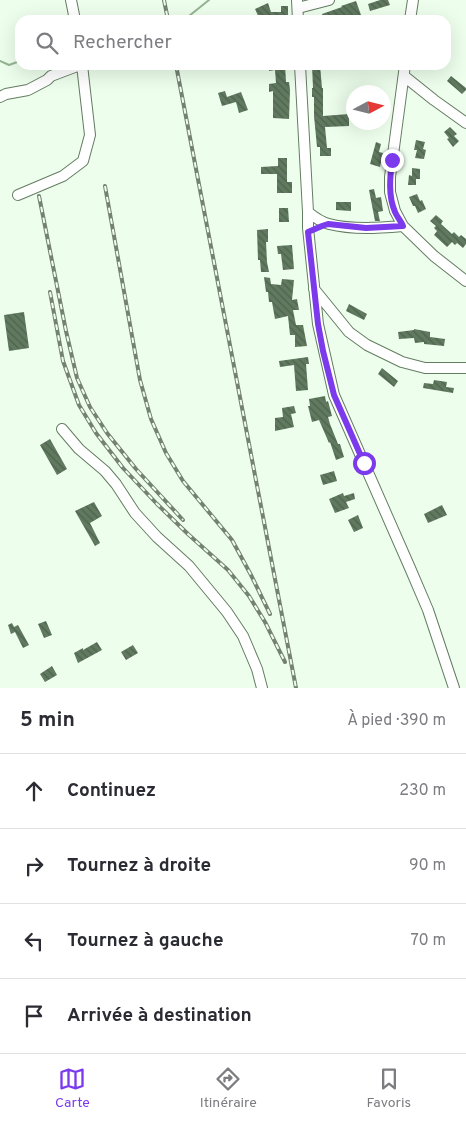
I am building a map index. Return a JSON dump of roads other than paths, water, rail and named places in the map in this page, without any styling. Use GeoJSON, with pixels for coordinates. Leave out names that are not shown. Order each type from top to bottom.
{"type":"FeatureCollection","features":[{"type":"Feature","properties":{"kind":"street"},"geometry":{"type":"LineString","coordinates":[[71,0],[74,15]]}},
{"type":"Feature","properties":{"kind":"street"},"geometry":{"type":"LineString","coordinates":[[298,4],[329,0]]}},
{"type":"Feature","properties":{"kind":"street"},"geometry":{"type":"LineString","coordinates":[[411,15],[413,0]]}},
{"type":"Feature","properties":{"kind":"street"},"geometry":{"type":"LineString","coordinates":[[0,97],[28,90],[51,76],[67,70]]}},
{"type":"Feature","properties":{"kind":"street"},"geometry":{"type":"LineString","coordinates":[[18,195],[35,186],[63,176],[83,161],[90,135],[82,70]]}},
{"type":"Feature","properties":{"kind":"street"},"geometry":{"type":"LineString","coordinates":[[300,70],[308,232],[318,324],[334,395],[428,610],[454,688]]}},
{"type":"Feature","properties":{"kind":"street"},"geometry":{"type":"LineString","coordinates":[[405,70],[390,177],[390,192],[395,211],[403,226],[434,256],[466,281]]}},
{"type":"Feature","properties":{"kind":"street"},"geometry":{"type":"LineString","coordinates":[[404,76],[466,123]]}},
{"type":"Feature","properties":{"kind":"street"},"geometry":{"type":"LineString","coordinates":[[308,212],[328,224],[366,228],[403,226]]}},
{"type":"Feature","properties":{"kind":"street"},"geometry":{"type":"LineString","coordinates":[[308,232],[328,224]]}},
{"type":"Feature","properties":{"kind":"street"},"geometry":{"type":"LineString","coordinates":[[314,289],[349,332],[374,348],[402,362],[425,368],[466,368]]}},
{"type":"Feature","properties":{"kind":"street"},"geometry":{"type":"LineString","coordinates":[[62,429],[79,449],[105,471],[135,512],[157,537],[189,566],[227,612],[243,636],[257,669],[262,688]]}},
{"type":"Feature","properties":{"kind":"waterway"},"geometry":{"type":"LineString","coordinates":[[190,15],[209,0]]}},
{"type":"Feature","properties":{"kind":"waterway"},"geometry":{"type":"LineString","coordinates":[[0,61],[9,65],[15,63]]}},
{"type":"Feature","properties":{"kind":"railway"},"geometry":{"type":"LineString","coordinates":[[164,0],[167,15]]}},
{"type":"Feature","properties":{"kind":"railway"},"geometry":{"type":"LineString","coordinates":[[177,70],[296,688]]}},
{"type":"Feature","properties":{"kind":"railway"},"geometry":{"type":"LineString","coordinates":[[105,186],[140,380],[151,419],[166,453],[183,481],[232,540],[270,614]]}},
{"type":"Feature","properties":{"kind":"railway"},"geometry":{"type":"LineString","coordinates":[[39,196],[77,378],[90,407],[107,433],[136,469],[183,520]]}},
{"type":"Feature","properties":{"kind":"railway"},"geometry":{"type":"LineString","coordinates":[[50,292],[63,361],[79,405],[96,433],[123,468],[157,504],[228,570],[249,596],[265,622],[285,662]]}}]}
